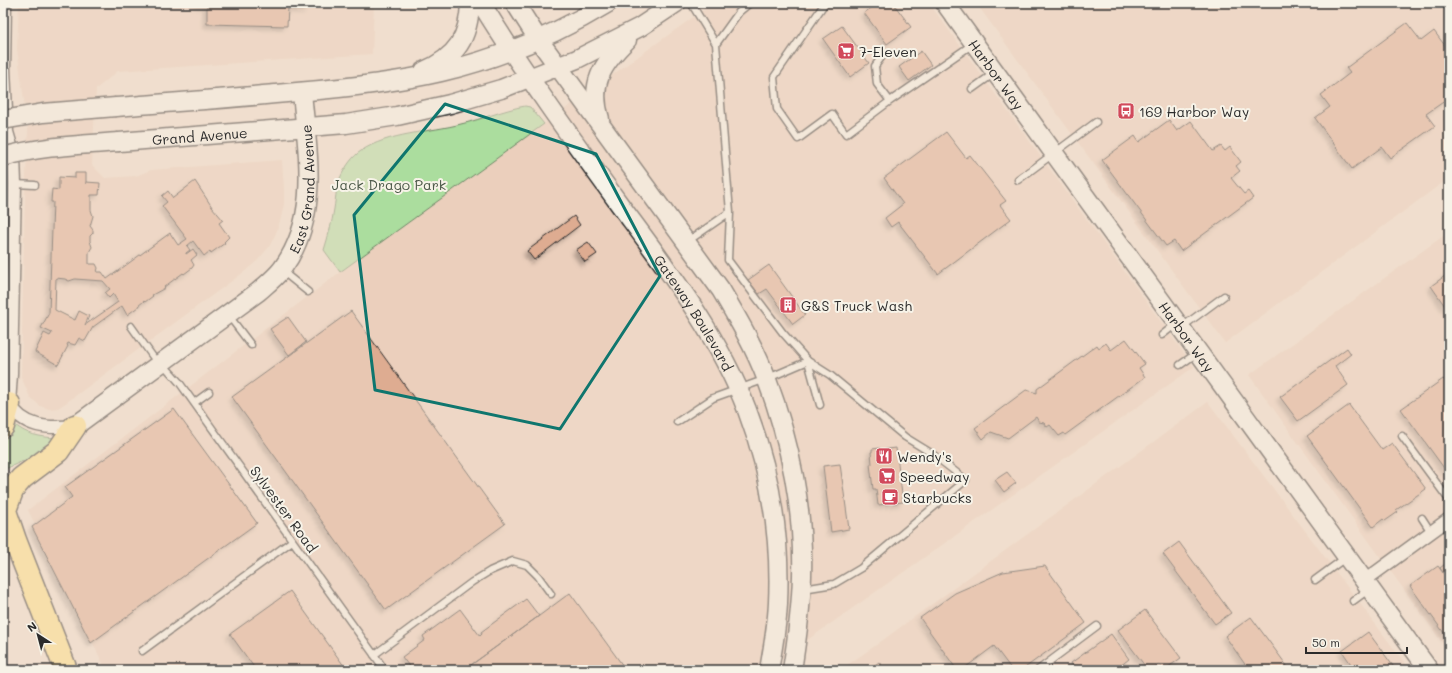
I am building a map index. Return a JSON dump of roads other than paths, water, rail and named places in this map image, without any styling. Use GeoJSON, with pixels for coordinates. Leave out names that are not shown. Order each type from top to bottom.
{"type":"FeatureCollection","features":[{"type":"Feature","properties":{"kind":"highway"},"geometry":{"type":"LineString","coordinates":[[3,426],[6,398]]}},
{"type":"Feature","properties":{"kind":"highway"},"geometry":{"type":"LineString","coordinates":[[66,670],[15,540],[4,507],[12,491],[22,478],[58,451],[75,426]]}},
{"type":"Feature","properties":{"kind":"main road"},"geometry":{"type":"LineString","coordinates":[[407,79],[439,63],[453,52],[461,43],[469,22],[470,3]]}},
{"type":"Feature","properties":{"kind":"main road","name":"Gateway Boulevard"},"geometry":{"type":"LineString","coordinates":[[481,3],[558,121],[687,296],[728,366],[738,388],[760,451],[768,480],[775,522],[778,603],[769,670]]}},
{"type":"Feature","properties":{"kind":"main road"},"geometry":{"type":"LineString","coordinates":[[515,3],[558,67],[717,284],[745,332],[766,379],[786,445],[796,492],[801,546],[801,589],[797,636],[792,670]]}},
{"type":"Feature","properties":{"kind":"main road"},"geometry":{"type":"LineString","coordinates":[[5,126],[43,113],[302,92],[366,86],[407,79],[441,72],[511,50],[577,21],[608,3]]}},
{"type":"Feature","properties":{"kind":"main road"},"geometry":{"type":"LineString","coordinates":[[529,78],[598,49],[640,27],[676,3]]}},
{"type":"Feature","properties":{"kind":"main road","name":"Harbor Way"},"geometry":{"type":"LineString","coordinates":[[945,3],[1428,670]]}},
{"type":"Feature","properties":{"kind":"main road"},"geometry":{"type":"LineString","coordinates":[[608,136],[600,119],[595,103],[598,80],[604,66],[612,54],[640,27]]}},
{"type":"Feature","properties":{"kind":"main road","name":"Grand Avenue"},"geometry":{"type":"LineString","coordinates":[[3,157],[16,153],[47,148],[346,124],[397,116],[474,98],[529,78]]}},
{"type":"Feature","properties":{"kind":"main road","name":"East Grand Avenue"},"geometry":{"type":"LineString","coordinates":[[75,426],[258,292],[281,270],[290,258],[304,225],[307,210],[308,183],[302,92]]}},
{"type":"Feature","properties":{"kind":"street"},"geometry":{"type":"LineString","coordinates":[[3,144],[5,126],[5,3]]}},
{"type":"Feature","properties":{"kind":"street"},"geometry":{"type":"LineString","coordinates":[[5,126],[14,156],[15,184],[11,374],[6,398],[25,419],[41,427],[56,428],[75,426]]}},
{"type":"Feature","properties":{"kind":"street"},"geometry":{"type":"LineString","coordinates":[[1367,585],[1449,519]]}},
{"type":"Feature","properties":{"kind":"lane"},"geometry":{"type":"LineString","coordinates":[[691,3],[716,44],[730,212],[728,260],[783,333],[808,361],[830,375],[905,437],[931,453],[966,480],[861,568],[834,584],[801,589]]}},
{"type":"Feature","properties":{"kind":"lane"},"geometry":{"type":"LineString","coordinates":[[716,44],[739,12],[750,3]]}},
{"type":"Feature","properties":{"kind":"lane"},"geometry":{"type":"LineString","coordinates":[[825,3],[774,77],[777,109],[798,139],[832,114],[846,134],[890,101],[975,44]]}},
{"type":"Feature","properties":{"kind":"lane"},"geometry":{"type":"LineString","coordinates":[[883,55],[875,66],[877,84],[890,101]]}},
{"type":"Feature","properties":{"kind":"lane"},"geometry":{"type":"LineString","coordinates":[[972,89],[996,72]]}},
{"type":"Feature","properties":{"kind":"lane"},"geometry":{"type":"LineString","coordinates":[[1018,180],[1096,122]]}},
{"type":"Feature","properties":{"kind":"lane"},"geometry":{"type":"LineString","coordinates":[[15,184],[35,185]]}},
{"type":"Feature","properties":{"kind":"lane"},"geometry":{"type":"LineString","coordinates":[[686,242],[730,212]]}},
{"type":"Feature","properties":{"kind":"lane"},"geometry":{"type":"LineString","coordinates":[[281,270],[308,292]]}},
{"type":"Feature","properties":{"kind":"lane"},"geometry":{"type":"LineString","coordinates":[[1162,335],[1179,326],[1224,296]]}},
{"type":"Feature","properties":{"kind":"lane"},"geometry":{"type":"LineString","coordinates":[[228,315],[251,345]]}},
{"type":"Feature","properties":{"kind":"lane","name":"Sylvester Road"},"geometry":{"type":"LineString","coordinates":[[131,326],[161,364],[179,382],[385,670]]}},
{"type":"Feature","properties":{"kind":"lane"},"geometry":{"type":"LineString","coordinates":[[1180,365],[1198,352]]}},
{"type":"Feature","properties":{"kind":"lane"},"geometry":{"type":"LineString","coordinates":[[677,422],[713,398],[766,379],[808,361]]}},
{"type":"Feature","properties":{"kind":"lane"},"geometry":{"type":"LineString","coordinates":[[808,361],[820,405]]}},
{"type":"Feature","properties":{"kind":"lane"},"geometry":{"type":"LineString","coordinates":[[194,403],[209,392]]}},
{"type":"Feature","properties":{"kind":"lane"},"geometry":{"type":"LineString","coordinates":[[1402,436],[1449,500]]}},
{"type":"Feature","properties":{"kind":"lane"},"geometry":{"type":"LineString","coordinates":[[1422,518],[1431,532]]}},
{"type":"Feature","properties":{"kind":"lane"},"geometry":{"type":"LineString","coordinates":[[142,650],[292,541]]}},
{"type":"Feature","properties":{"kind":"lane"},"geometry":{"type":"LineString","coordinates":[[1315,580],[1347,557]]}},
{"type":"Feature","properties":{"kind":"lane"},"geometry":{"type":"LineString","coordinates":[[374,655],[472,582],[490,571],[512,561],[527,565],[538,576],[551,594]]}},
{"type":"Feature","properties":{"kind":"lane"},"geometry":{"type":"LineString","coordinates":[[1353,601],[1367,585]]}},
{"type":"Feature","properties":{"kind":"lane"},"geometry":{"type":"LineString","coordinates":[[1038,670],[1097,626]]}},
{"type":"Feature","properties":{"kind":"place","name":"7-Eleven"},"geometry":{"type":"Point","coordinates":[846,51]}},
{"type":"Feature","properties":{"kind":"place","name":"169 Harbor Way"},"geometry":{"type":"Point","coordinates":[1126,111]}},
{"type":"Feature","properties":{"kind":"place","name":"G&S Truck Wash"},"geometry":{"type":"Point","coordinates":[788,305]}},
{"type":"Feature","properties":{"kind":"place","name":"Wendy's"},"geometry":{"type":"Point","coordinates":[884,456]}},
{"type":"Feature","properties":{"kind":"place","name":"Speedway"},"geometry":{"type":"Point","coordinates":[887,476]}},
{"type":"Feature","properties":{"kind":"place","name":"Starbucks"},"geometry":{"type":"Point","coordinates":[890,497]}},
{"type":"Feature","properties":{"kind":"park label","name":"Jack Drago Park"},"geometry":{"type":"Point","coordinates":[389,184]}}]}
